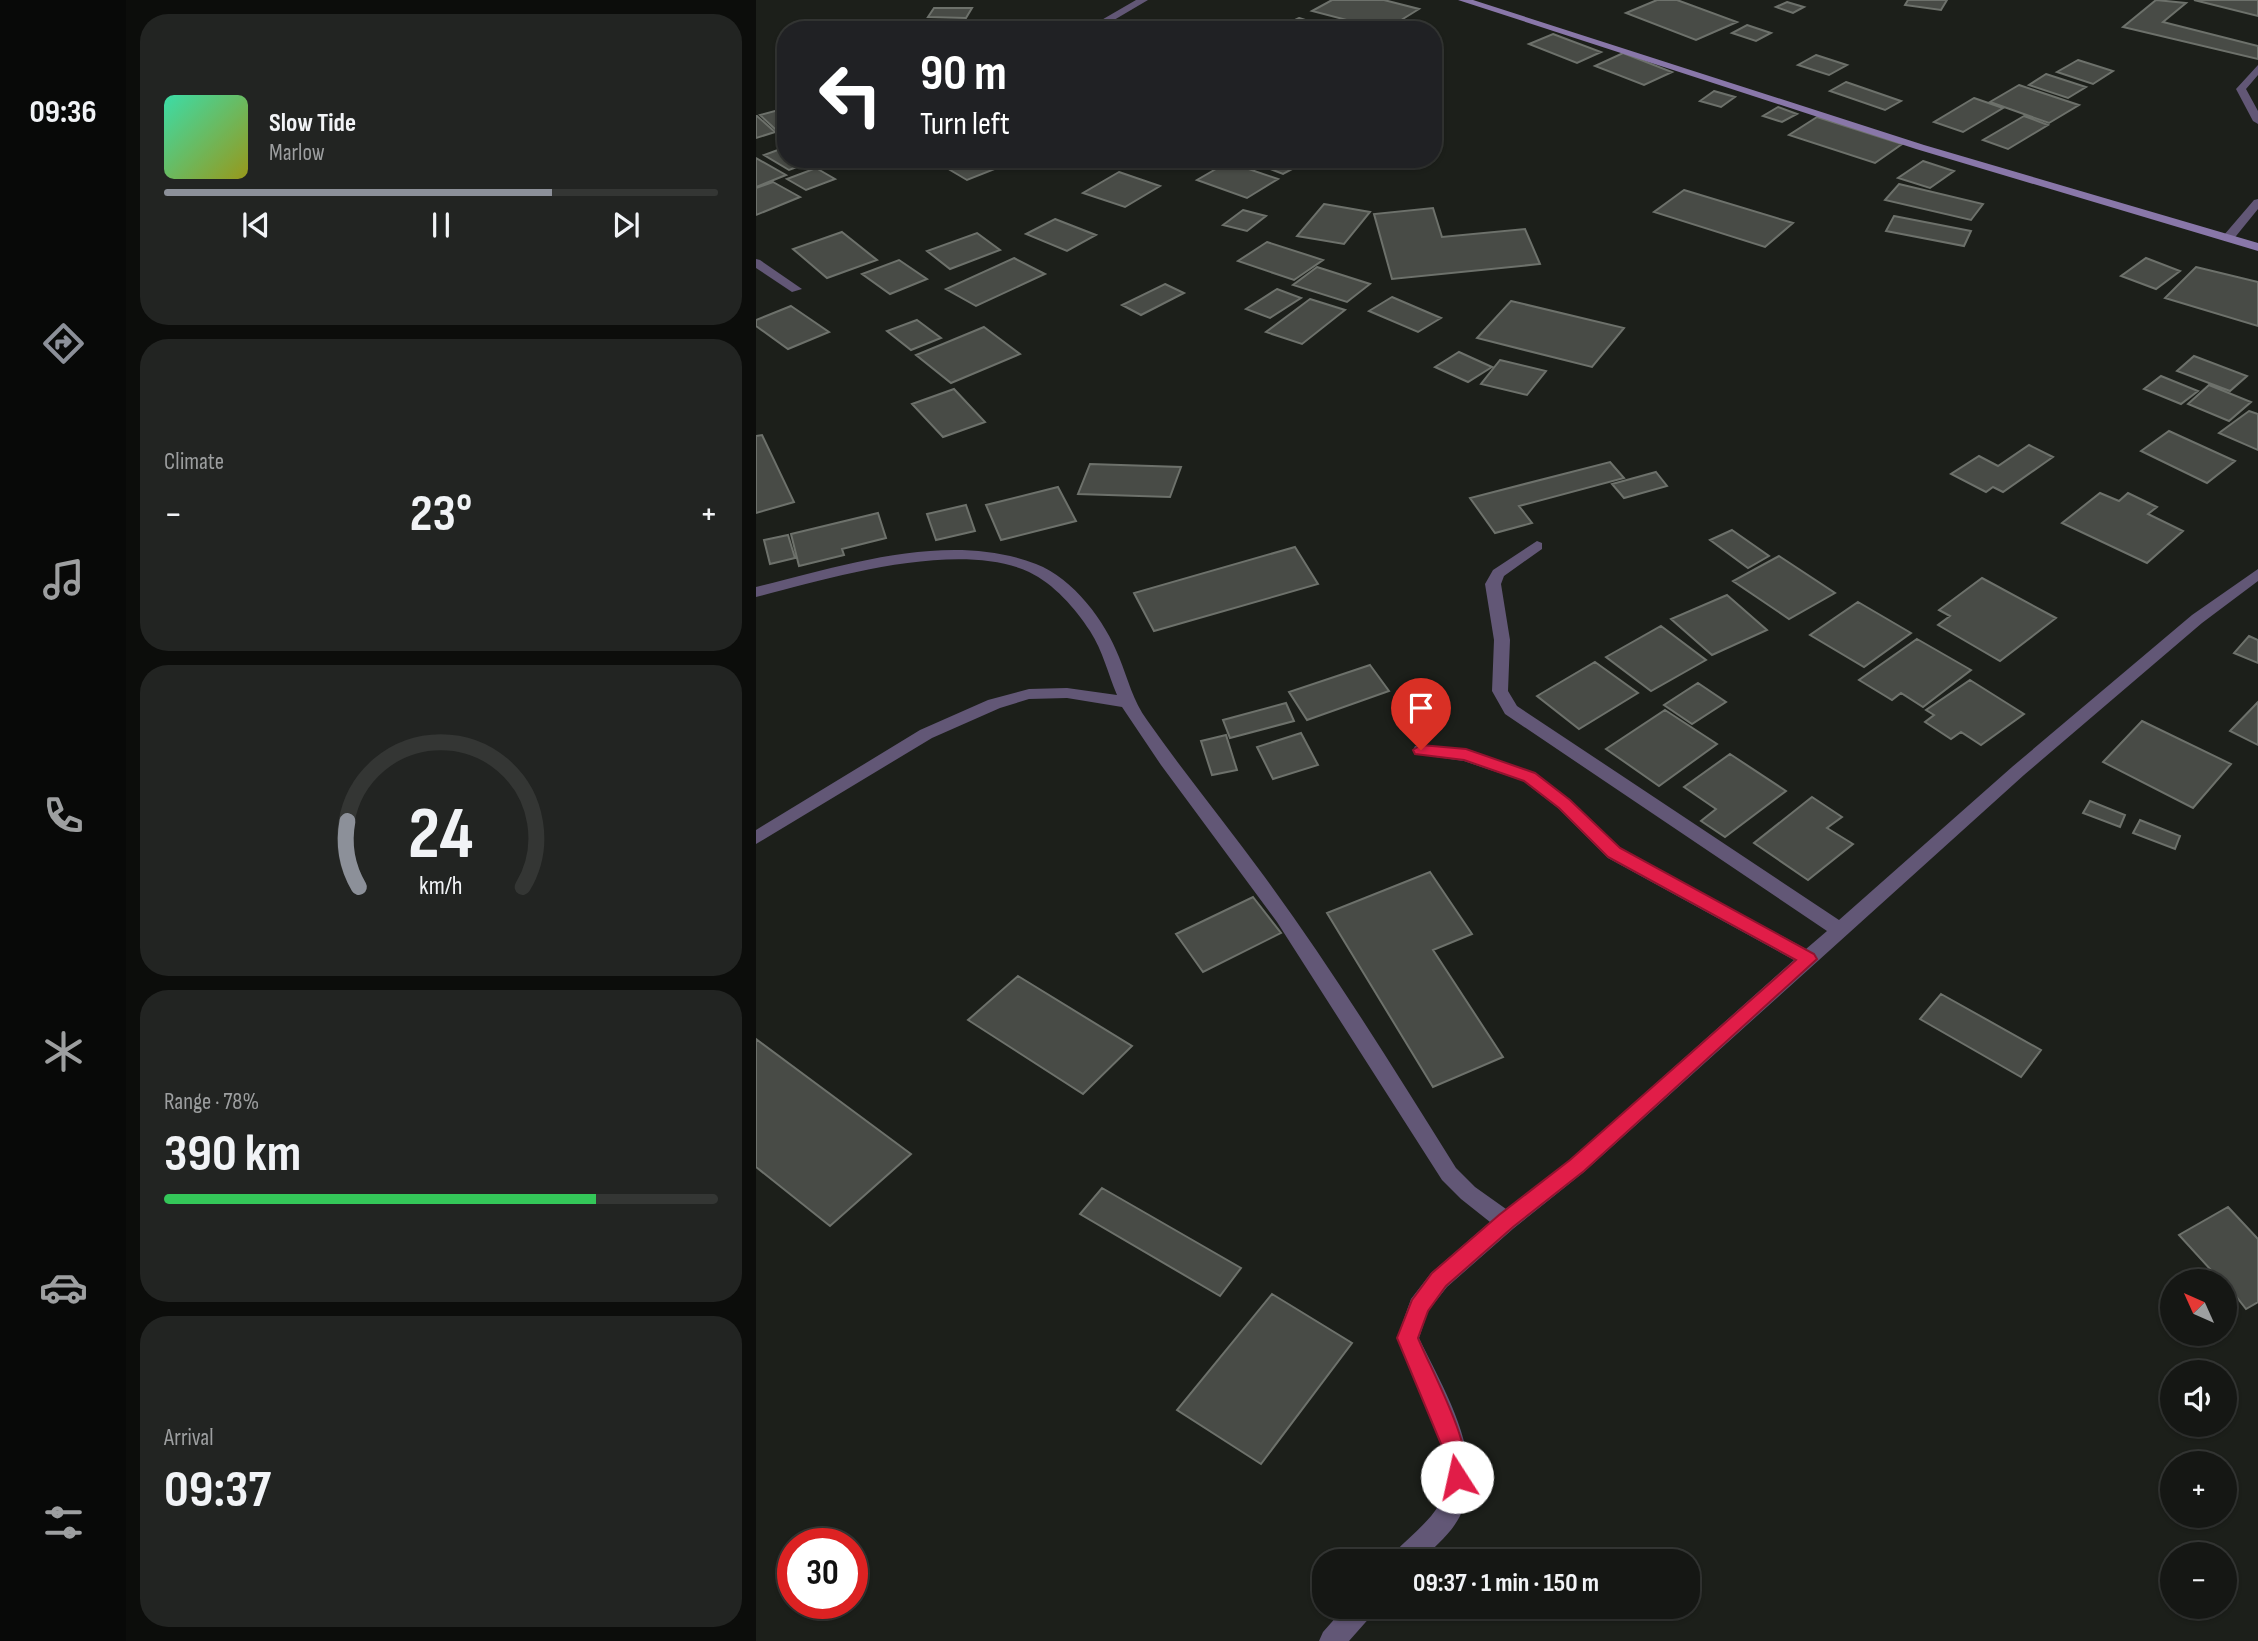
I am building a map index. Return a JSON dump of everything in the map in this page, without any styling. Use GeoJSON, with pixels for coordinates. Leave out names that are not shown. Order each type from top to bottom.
{"type":"FeatureCollection","features":[{"type":"Feature","properties":{"kind":"main road"},"geometry":{"type":"LineString","coordinates":[[1463,0],[1920,147],[2258,247]]}},
{"type":"Feature","properties":{"kind":"street"},"geometry":{"type":"LineString","coordinates":[[1105,21],[1143,0]]}},
{"type":"Feature","properties":{"kind":"street"},"geometry":{"type":"LineString","coordinates":[[2258,68],[2241,89],[2258,121]]}},
{"type":"Feature","properties":{"kind":"street"},"geometry":{"type":"LineString","coordinates":[[2228,238],[2258,202]]}},
{"type":"Feature","properties":{"kind":"street"},"geometry":{"type":"LineString","coordinates":[[756,263],[796,289]]}},
{"type":"Feature","properties":{"kind":"street"},"geometry":{"type":"LineString","coordinates":[[1537,546],[1498,573],[1493,583],[1502,640],[1500,691],[1511,709],[1840,930]]}},
{"type":"Feature","properties":{"kind":"street"},"geometry":{"type":"LineString","coordinates":[[756,592],[917,558],[987,557],[1031,568],[1069,593],[1102,639],[1126,702],[1194,801],[1257,880],[1337,997],[1449,1174],[1468,1193],[1506,1221]]}},
{"type":"Feature","properties":{"kind":"street"},"geometry":{"type":"LineString","coordinates":[[1415,1549],[1451,1508],[1457,1477],[1455,1451],[1408,1338],[1419,1306],[1439,1280],[1506,1221],[1577,1166],[2018,771],[2197,619],[2258,574]]}},
{"type":"Feature","properties":{"kind":"street"},"geometry":{"type":"LineString","coordinates":[[756,838],[926,734],[993,704],[1041,694],[1067,694],[1126,702]]}},
{"type":"Feature","properties":{"kind":"street"},"geometry":{"type":"LineString","coordinates":[[1421,750],[1466,755],[1529,777],[1564,804],[1614,853],[1808,959]]}},
{"type":"Feature","properties":{"kind":"street"},"geometry":{"type":"LineString","coordinates":[[1332,1641],[1351,1619]]}},
{"type":"Feature","properties":{"kind":"building"},"geometry":{"type":"Polygon","coordinates":[[[1332,0],[1384,0],[1419,9],[1400,21],[1350,21],[1312,11],[1332,0]]]}},
{"type":"Feature","properties":{"kind":"building"},"geometry":{"type":"Polygon","coordinates":[[[1657,0],[1677,0],[1737,22],[1696,40],[1626,13],[1657,0]]]}},
{"type":"Feature","properties":{"kind":"building"},"geometry":{"type":"Polygon","coordinates":[[[1908,0],[1947,0],[1941,10],[1905,5],[1908,0]]]}},
{"type":"Feature","properties":{"kind":"building"},"geometry":{"type":"Polygon","coordinates":[[[2156,0],[2186,3],[2163,22],[2258,46],[2258,59],[2123,27],[2156,0]]]}},
{"type":"Feature","properties":{"kind":"building"},"geometry":{"type":"Polygon","coordinates":[[[2194,0],[2258,0],[2258,16],[2194,0]]]}},
{"type":"Feature","properties":{"kind":"building"},"geometry":{"type":"Polygon","coordinates":[[[1787,2],[1804,7],[1793,13],[1776,7],[1787,2]]]}},
{"type":"Feature","properties":{"kind":"building"},"geometry":{"type":"Polygon","coordinates":[[[934,8],[972,8],[966,18],[928,17],[934,8]]]}},
{"type":"Feature","properties":{"kind":"building"},"geometry":{"type":"Polygon","coordinates":[[[1747,25],[1771,33],[1756,41],[1732,33],[1747,25]]]}},
{"type":"Feature","properties":{"kind":"building"},"geometry":{"type":"Polygon","coordinates":[[[1553,34],[1601,52],[1577,63],[1529,44],[1553,34]]]}},
{"type":"Feature","properties":{"kind":"building"},"geometry":{"type":"Polygon","coordinates":[[[1623,53],[1672,72],[1644,85],[1595,66],[1623,53]]]}},
{"type":"Feature","properties":{"kind":"building"},"geometry":{"type":"Polygon","coordinates":[[[1816,55],[1847,65],[1829,75],[1798,65],[1816,55]]]}},
{"type":"Feature","properties":{"kind":"building"},"geometry":{"type":"Polygon","coordinates":[[[2078,60],[2113,71],[2093,84],[2057,72],[2078,60]]]}},
{"type":"Feature","properties":{"kind":"building"},"geometry":{"type":"Polygon","coordinates":[[[2046,74],[2086,87],[2068,98],[2029,85],[2046,74]]]}},
{"type":"Feature","properties":{"kind":"building"},"geometry":{"type":"Polygon","coordinates":[[[1846,82],[1901,101],[1885,110],[1830,91],[1846,82]]]}},
{"type":"Feature","properties":{"kind":"building"},"geometry":{"type":"Polygon","coordinates":[[[2019,85],[2079,105],[2049,123],[1990,102],[2019,85]]]}},
{"type":"Feature","properties":{"kind":"building"},"geometry":{"type":"Polygon","coordinates":[[[1714,91],[1735,97],[1721,107],[1700,101],[1714,91]]]}},
{"type":"Feature","properties":{"kind":"building"},"geometry":{"type":"Polygon","coordinates":[[[1974,98],[2003,108],[1963,132],[1934,122],[1974,98]]]}},
{"type":"Feature","properties":{"kind":"building"},"geometry":{"type":"Polygon","coordinates":[[[1778,107],[1797,114],[1782,122],[1763,116],[1778,107]]]}},
{"type":"Feature","properties":{"kind":"building"},"geometry":{"type":"Polygon","coordinates":[[[777,110],[777,130],[776,130],[760,115],[777,110]]]}},
{"type":"Feature","properties":{"kind":"building"},"geometry":{"type":"Polygon","coordinates":[[[757,116],[775,132],[756,138],[757,116]]]}},
{"type":"Feature","properties":{"kind":"building"},"geometry":{"type":"Polygon","coordinates":[[[2024,116],[2048,125],[2008,149],[1983,140],[2024,116]]]}},
{"type":"Feature","properties":{"kind":"building"},"geometry":{"type":"Polygon","coordinates":[[[1817,117],[1902,144],[1875,163],[1789,135],[1817,117]]]}},
{"type":"Feature","properties":{"kind":"building"},"geometry":{"type":"Polygon","coordinates":[[[777,150],[777,163],[764,155],[777,150]]]}},
{"type":"Feature","properties":{"kind":"building"},"geometry":{"type":"Polygon","coordinates":[[[756,158],[786,175],[756,187],[756,158]]]}},
{"type":"Feature","properties":{"kind":"building"},"geometry":{"type":"Polygon","coordinates":[[[1923,161],[1954,171],[1930,188],[1898,178],[1923,161]]]}},
{"type":"Feature","properties":{"kind":"building"},"geometry":{"type":"Polygon","coordinates":[[[816,168],[835,179],[806,190],[787,179],[816,168]]]}},
{"type":"Feature","properties":{"kind":"building"},"geometry":{"type":"Polygon","coordinates":[[[947,168],[997,168],[967,180],[947,168]]]}},
{"type":"Feature","properties":{"kind":"building"},"geometry":{"type":"Polygon","coordinates":[[[1218,168],[1246,168],[1278,179],[1247,198],[1197,180],[1218,168]]]}},
{"type":"Feature","properties":{"kind":"building"},"geometry":{"type":"Polygon","coordinates":[[[1268,168],[1294,168],[1283,174],[1268,168]]]}},
{"type":"Feature","properties":{"kind":"building"},"geometry":{"type":"Polygon","coordinates":[[[1119,172],[1160,186],[1125,207],[1083,193],[1119,172]]]}},
{"type":"Feature","properties":{"kind":"building"},"geometry":{"type":"Polygon","coordinates":[[[773,182],[800,197],[756,215],[756,188],[773,182]]]}},
{"type":"Feature","properties":{"kind":"building"},"geometry":{"type":"Polygon","coordinates":[[[1899,184],[1983,204],[1971,220],[1885,200],[1899,184]]]}},
{"type":"Feature","properties":{"kind":"building"},"geometry":{"type":"Polygon","coordinates":[[[1684,190],[1793,223],[1765,247],[1654,212],[1684,190]]]}},
{"type":"Feature","properties":{"kind":"building"},"geometry":{"type":"Polygon","coordinates":[[[1324,204],[1370,212],[1344,244],[1297,236],[1324,204]]]}},
{"type":"Feature","properties":{"kind":"building"},"geometry":{"type":"Polygon","coordinates":[[[1433,208],[1442,237],[1525,229],[1540,264],[1392,279],[1374,214],[1433,208]]]}},
{"type":"Feature","properties":{"kind":"building"},"geometry":{"type":"Polygon","coordinates":[[[1243,210],[1266,216],[1247,231],[1223,225],[1243,210]]]}},
{"type":"Feature","properties":{"kind":"building"},"geometry":{"type":"Polygon","coordinates":[[[1894,216],[1971,231],[1964,246],[1886,231],[1894,216]]]}},
{"type":"Feature","properties":{"kind":"building"},"geometry":{"type":"Polygon","coordinates":[[[1055,219],[1096,235],[1067,251],[1026,234],[1055,219]]]}},
{"type":"Feature","properties":{"kind":"building"},"geometry":{"type":"Polygon","coordinates":[[[842,232],[877,260],[827,278],[793,249],[842,232]]]}},
{"type":"Feature","properties":{"kind":"building"},"geometry":{"type":"Polygon","coordinates":[[[977,233],[1000,250],[950,269],[927,251],[977,233]]]}},
{"type":"Feature","properties":{"kind":"building"},"geometry":{"type":"Polygon","coordinates":[[[1267,242],[1323,260],[1294,280],[1238,261],[1267,242]]]}},
{"type":"Feature","properties":{"kind":"building"},"geometry":{"type":"Polygon","coordinates":[[[1014,258],[1045,274],[976,306],[946,289],[1014,258]]]}},
{"type":"Feature","properties":{"kind":"building"},"geometry":{"type":"Polygon","coordinates":[[[2146,258],[2180,271],[2156,289],[2121,276],[2146,258]]]}},
{"type":"Feature","properties":{"kind":"building"},"geometry":{"type":"Polygon","coordinates":[[[899,260],[927,279],[890,294],[862,274],[899,260]]]}},
{"type":"Feature","properties":{"kind":"building"},"geometry":{"type":"Polygon","coordinates":[[[1317,267],[1370,284],[1347,302],[1293,285],[1317,267]]]}},
{"type":"Feature","properties":{"kind":"building"},"geometry":{"type":"Polygon","coordinates":[[[2196,267],[2258,282],[2258,326],[2165,298],[2196,267]]]}},
{"type":"Feature","properties":{"kind":"building"},"geometry":{"type":"Polygon","coordinates":[[[1165,284],[1184,293],[1141,315],[1122,305],[1165,284]]]}},
{"type":"Feature","properties":{"kind":"building"},"geometry":{"type":"Polygon","coordinates":[[[1277,289],[1301,298],[1270,318],[1246,309],[1277,289]]]}},
{"type":"Feature","properties":{"kind":"building"},"geometry":{"type":"Polygon","coordinates":[[[1392,297],[1441,318],[1418,332],[1369,311],[1392,297]]]}},
{"type":"Feature","properties":{"kind":"building"},"geometry":{"type":"Polygon","coordinates":[[[1310,299],[1345,310],[1302,344],[1266,332],[1310,299]]]}},
{"type":"Feature","properties":{"kind":"building"},"geometry":{"type":"Polygon","coordinates":[[[1511,301],[1624,328],[1592,367],[1477,338],[1511,301]]]}},
{"type":"Feature","properties":{"kind":"building"},"geometry":{"type":"Polygon","coordinates":[[[791,306],[829,332],[788,349],[756,326],[756,320],[791,306]]]}},
{"type":"Feature","properties":{"kind":"building"},"geometry":{"type":"Polygon","coordinates":[[[917,320],[941,338],[911,350],[887,331],[917,320]]]}},
{"type":"Feature","properties":{"kind":"building"},"geometry":{"type":"Polygon","coordinates":[[[984,327],[1020,354],[951,383],[916,355],[984,327]]]}},
{"type":"Feature","properties":{"kind":"building"},"geometry":{"type":"Polygon","coordinates":[[[1459,352],[1492,367],[1468,382],[1435,367],[1459,352]]]}},
{"type":"Feature","properties":{"kind":"building"},"geometry":{"type":"Polygon","coordinates":[[[2194,356],[2247,376],[2230,391],[2177,371],[2194,356]]]}},
{"type":"Feature","properties":{"kind":"building"},"geometry":{"type":"Polygon","coordinates":[[[1500,360],[1546,371],[1527,395],[1481,384],[1500,360]]]}},
{"type":"Feature","properties":{"kind":"building"},"geometry":{"type":"Polygon","coordinates":[[[2161,376],[2198,391],[2181,404],[2144,389],[2161,376]]]}},
{"type":"Feature","properties":{"kind":"building"},"geometry":{"type":"Polygon","coordinates":[[[2209,385],[2251,402],[2229,421],[2188,404],[2209,385]]]}},
{"type":"Feature","properties":{"kind":"building"},"geometry":{"type":"Polygon","coordinates":[[[954,389],[985,422],[943,437],[912,404],[954,389]]]}},
{"type":"Feature","properties":{"kind":"building"},"geometry":{"type":"Polygon","coordinates":[[[2249,411],[2258,414],[2258,450],[2219,433],[2249,411]]]}},
{"type":"Feature","properties":{"kind":"building"},"geometry":{"type":"Polygon","coordinates":[[[2169,431],[2235,461],[2207,483],[2141,451],[2169,431]]]}},
{"type":"Feature","properties":{"kind":"building"},"geometry":{"type":"Polygon","coordinates":[[[762,435],[794,502],[756,513],[756,436],[762,435]]]}},
{"type":"Feature","properties":{"kind":"building"},"geometry":{"type":"Polygon","coordinates":[[[2029,445],[2053,457],[2003,492],[1993,487],[1986,492],[1951,474],[1979,456],[1998,466],[2029,445]]]}},
{"type":"Feature","properties":{"kind":"building"},"geometry":{"type":"Polygon","coordinates":[[[1610,462],[1624,478],[1519,506],[1532,523],[1495,533],[1470,498],[1610,462]]]}},
{"type":"Feature","properties":{"kind":"building"},"geometry":{"type":"Polygon","coordinates":[[[1090,464],[1181,467],[1170,497],[1078,494],[1090,464]]]}},
{"type":"Feature","properties":{"kind":"building"},"geometry":{"type":"Polygon","coordinates":[[[1656,472],[1667,486],[1624,498],[1612,484],[1656,472]]]}},
{"type":"Feature","properties":{"kind":"building"},"geometry":{"type":"Polygon","coordinates":[[[1058,487],[1076,521],[1001,540],[986,505],[1058,487]]]}},
{"type":"Feature","properties":{"kind":"building"},"geometry":{"type":"Polygon","coordinates":[[[2100,493],[2119,501],[2128,493],[2157,507],[2148,514],[2183,531],[2147,563],[2062,523],[2100,493]]]}},
{"type":"Feature","properties":{"kind":"building"},"geometry":{"type":"Polygon","coordinates":[[[966,505],[975,531],[936,540],[927,514],[966,505]]]}},
{"type":"Feature","properties":{"kind":"building"},"geometry":{"type":"Polygon","coordinates":[[[878,513],[886,538],[842,549],[844,555],[799,566],[791,534],[878,513]]]}},
{"type":"Feature","properties":{"kind":"building"},"geometry":{"type":"Polygon","coordinates":[[[1732,530],[1769,556],[1748,568],[1710,540],[1732,530]]]}},
{"type":"Feature","properties":{"kind":"building"},"geometry":{"type":"Polygon","coordinates":[[[788,535],[795,558],[770,564],[764,540],[788,535]]]}},
{"type":"Feature","properties":{"kind":"building"},"geometry":{"type":"Polygon","coordinates":[[[1295,547],[1318,584],[1154,631],[1134,593],[1295,547]]]}},
{"type":"Feature","properties":{"kind":"building"},"geometry":{"type":"Polygon","coordinates":[[[1779,556],[1835,593],[1789,619],[1733,581],[1779,556]]]}},
{"type":"Feature","properties":{"kind":"building"},"geometry":{"type":"Polygon","coordinates":[[[1982,578],[2056,618],[2000,661],[1938,625],[1950,616],[1939,610],[1982,578]]]}},
{"type":"Feature","properties":{"kind":"building"},"geometry":{"type":"Polygon","coordinates":[[[1727,595],[1767,630],[1712,655],[1671,619],[1727,595]]]}},
{"type":"Feature","properties":{"kind":"building"},"geometry":{"type":"Polygon","coordinates":[[[1858,602],[1911,633],[1864,667],[1810,635],[1858,602]]]}},
{"type":"Feature","properties":{"kind":"building"},"geometry":{"type":"Polygon","coordinates":[[[1661,626],[1706,660],[1651,691],[1606,657],[1661,626]]]}},
{"type":"Feature","properties":{"kind":"building"},"geometry":{"type":"Polygon","coordinates":[[[2249,636],[2258,640],[2258,663],[2234,653],[2249,636]]]}},
{"type":"Feature","properties":{"kind":"building"},"geometry":{"type":"Polygon","coordinates":[[[1917,639],[1971,670],[1923,707],[1901,693],[1892,700],[1859,680],[1917,639]]]}},
{"type":"Feature","properties":{"kind":"building"},"geometry":{"type":"Polygon","coordinates":[[[1595,662],[1638,693],[1579,729],[1537,696],[1595,662]]]}},
{"type":"Feature","properties":{"kind":"building"},"geometry":{"type":"Polygon","coordinates":[[[1370,665],[1389,691],[1307,720],[1289,692],[1370,665]]]}},
{"type":"Feature","properties":{"kind":"building"},"geometry":{"type":"Polygon","coordinates":[[[1970,680],[2024,714],[1981,745],[1961,732],[1951,739],[1925,722],[1934,715],[1926,710],[1970,680]]]}},
{"type":"Feature","properties":{"kind":"building"},"geometry":{"type":"Polygon","coordinates":[[[1698,683],[1726,702],[1692,724],[1664,705],[1698,683]]]}},
{"type":"Feature","properties":{"kind":"building"},"geometry":{"type":"Polygon","coordinates":[[[2258,702],[2258,745],[2230,731],[2258,702]]]}},
{"type":"Feature","properties":{"kind":"building"},"geometry":{"type":"Polygon","coordinates":[[[1286,703],[1294,721],[1230,738],[1223,720],[1286,703]]]}},
{"type":"Feature","properties":{"kind":"building"},"geometry":{"type":"Polygon","coordinates":[[[1665,710],[1717,744],[1659,786],[1606,749],[1665,710]]]}},
{"type":"Feature","properties":{"kind":"building"},"geometry":{"type":"Polygon","coordinates":[[[2142,721],[2231,764],[2193,808],[2103,762],[2142,721]]]}},
{"type":"Feature","properties":{"kind":"building"},"geometry":{"type":"Polygon","coordinates":[[[1301,733],[1318,765],[1273,779],[1257,747],[1301,733]]]}},
{"type":"Feature","properties":{"kind":"building"},"geometry":{"type":"Polygon","coordinates":[[[1226,735],[1237,770],[1212,775],[1201,741],[1226,735]]]}},
{"type":"Feature","properties":{"kind":"building"},"geometry":{"type":"Polygon","coordinates":[[[1730,754],[1786,791],[1725,837],[1701,821],[1716,809],[1684,787],[1730,754]]]}},
{"type":"Feature","properties":{"kind":"building"},"geometry":{"type":"Polygon","coordinates":[[[1812,797],[1842,817],[1827,828],[1853,844],[1808,880],[1754,843],[1812,797]]]}},
{"type":"Feature","properties":{"kind":"building"},"geometry":{"type":"Polygon","coordinates":[[[2090,801],[2125,815],[2120,827],[2083,813],[2090,801]]]}},
{"type":"Feature","properties":{"kind":"building"},"geometry":{"type":"Polygon","coordinates":[[[2140,820],[2180,836],[2175,849],[2133,833],[2140,820]]]}},
{"type":"Feature","properties":{"kind":"building"},"geometry":{"type":"Polygon","coordinates":[[[1430,872],[1472,934],[1433,950],[1503,1057],[1433,1087],[1327,913],[1430,872]]]}},
{"type":"Feature","properties":{"kind":"building"},"geometry":{"type":"Polygon","coordinates":[[[1253,897],[1281,933],[1203,972],[1176,934],[1253,897]]]}},
{"type":"Feature","properties":{"kind":"building"},"geometry":{"type":"Polygon","coordinates":[[[1018,976],[1132,1046],[1083,1094],[968,1020],[1018,976]]]}},
{"type":"Feature","properties":{"kind":"building"},"geometry":{"type":"Polygon","coordinates":[[[1941,994],[2041,1050],[2021,1077],[1920,1019],[1941,994]]]}},
{"type":"Feature","properties":{"kind":"building"},"geometry":{"type":"Polygon","coordinates":[[[756,1039],[911,1154],[830,1226],[756,1167],[756,1039]]]}},
{"type":"Feature","properties":{"kind":"building"},"geometry":{"type":"Polygon","coordinates":[[[1102,1188],[1241,1268],[1220,1296],[1080,1214],[1102,1188]]]}},
{"type":"Feature","properties":{"kind":"building"},"geometry":{"type":"Polygon","coordinates":[[[2228,1207],[2258,1239],[2258,1302],[2246,1309],[2237,1298],[2237,1269],[2210,1269],[2179,1235],[2228,1207]]]}},
{"type":"Feature","properties":{"kind":"building"},"geometry":{"type":"Polygon","coordinates":[[[1272,1294],[1352,1343],[1261,1464],[1177,1410],[1272,1294]]]}},
{"type":"Feature","properties":{"kind":"route"},"geometry":{"type":"LineString","coordinates":[[1421,750],[1466,755],[1529,777],[1564,804],[1614,853],[1808,959],[1577,1166],[1506,1221],[1439,1280],[1419,1306],[1408,1338],[1455,1451],[1457,1477]]}}]}
